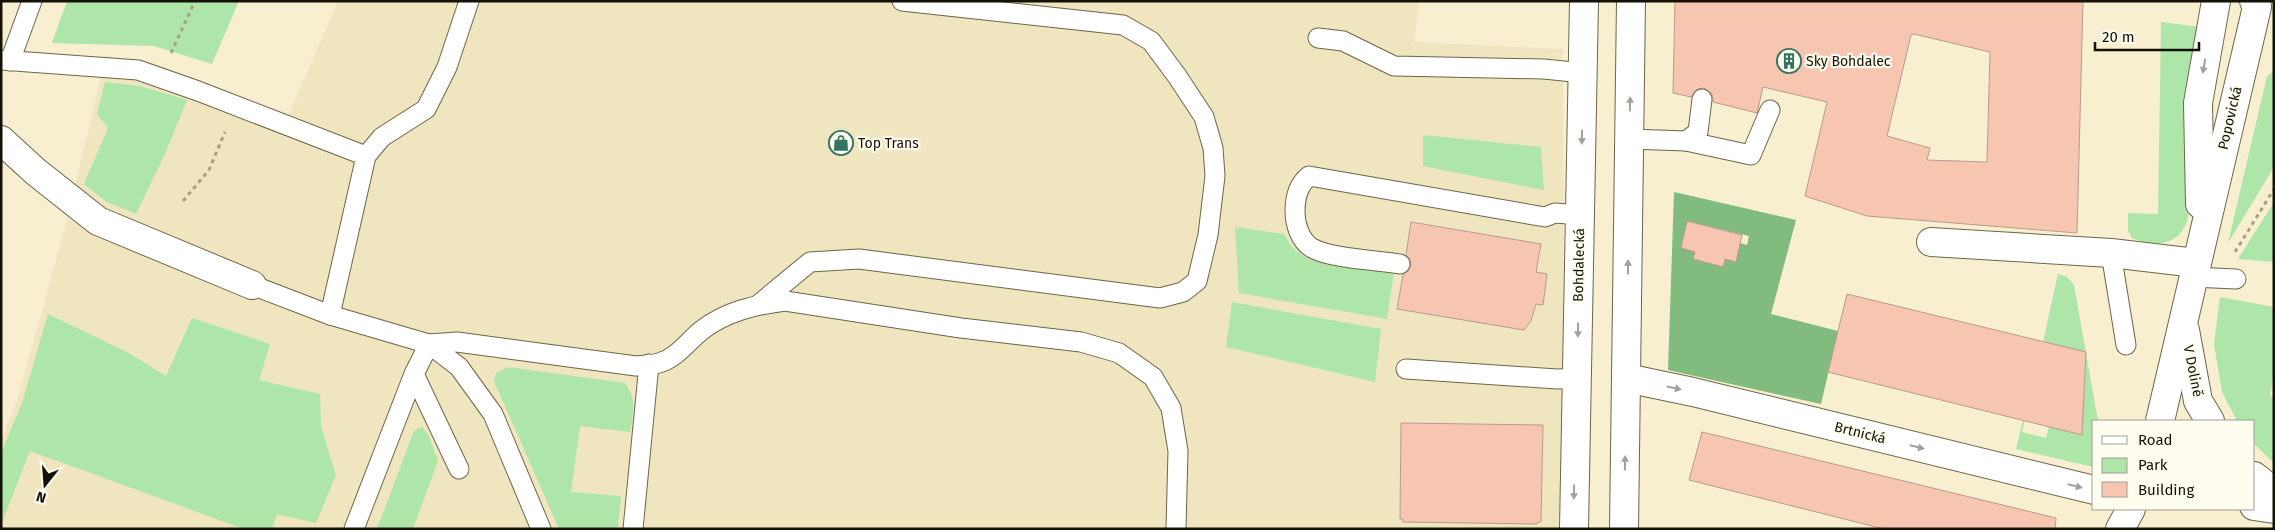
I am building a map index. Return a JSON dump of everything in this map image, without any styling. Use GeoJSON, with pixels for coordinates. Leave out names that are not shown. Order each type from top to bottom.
{"type":"FeatureCollection","features":[{"type":"Feature","properties":{"kind":"street","name":"Bohdalecká"},"geometry":{"type":"LineString","coordinates":[[1574,529],[1584,1]]}},
{"type":"Feature","properties":{"kind":"street"},"geometry":{"type":"LineString","coordinates":[[1624,529],[1631,1]]}},
{"type":"Feature","properties":{"kind":"street","name":"Popovická"},"geometry":{"type":"LineString","coordinates":[[2202,235],[2198,110],[2216,1]]}},
{"type":"Feature","properties":{"kind":"street","name":"Popovická"},"geometry":{"type":"LineString","coordinates":[[2160,420],[2202,235],[2257,7],[2254,1]]}},
{"type":"Feature","properties":{"kind":"street"},"geometry":{"type":"LineString","coordinates":[[1,140],[36,172],[98,221],[252,285]]}},
{"type":"Feature","properties":{"kind":"street"},"geometry":{"type":"LineString","coordinates":[[1931,242],[2111,253],[2194,270]]}},
{"type":"Feature","properties":{"kind":"street","name":"V Dolině"},"geometry":{"type":"LineString","coordinates":[[2183,317],[2198,401],[2209,420]]}},
{"type":"Feature","properties":{"kind":"street","name":"Brtnická"},"geometry":{"type":"LineString","coordinates":[[1626,378],[1693,392],[2092,490]]}},
{"type":"Feature","properties":{"kind":"street"},"geometry":{"type":"LineString","coordinates":[[2255,477],[2274,492]]}},
{"type":"Feature","properties":{"kind":"street"},"geometry":{"type":"LineString","coordinates":[[2255,506],[2274,508]]}},
{"type":"Feature","properties":{"kind":"street"},"geometry":{"type":"LineString","coordinates":[[2120,529],[2131,510]]}},
{"type":"Feature","properties":{"kind":"lane"},"geometry":{"type":"LineString","coordinates":[[32,1],[6,60],[138,70],[366,156]]}},
{"type":"Feature","properties":{"kind":"lane"},"geometry":{"type":"LineString","coordinates":[[330,314],[366,156],[382,137],[426,109],[447,67],[469,1]]}},
{"type":"Feature","properties":{"kind":"lane"},"geometry":{"type":"LineString","coordinates":[[758,305],[810,262],[859,259],[1160,298],[1183,292],[1197,281],[1209,225],[1215,176],[1213,148],[1204,117],[1151,41],[1123,26],[902,1]]}},
{"type":"Feature","properties":{"kind":"lane"},"geometry":{"type":"LineString","coordinates":[[1318,38],[1343,40],[1394,66],[1544,69],[1583,73]]}},
{"type":"Feature","properties":{"kind":"lane"},"geometry":{"type":"LineString","coordinates":[[1686,141],[1698,132],[1702,100]]}},
{"type":"Feature","properties":{"kind":"lane"},"geometry":{"type":"LineString","coordinates":[[1629,139],[1686,141],[1751,155],[1770,110]]}},
{"type":"Feature","properties":{"kind":"lane"},"geometry":{"type":"LineString","coordinates":[[1400,264],[1328,254],[1311,247],[1298,231],[1295,210],[1300,183],[1309,176],[1545,217],[1555,213],[1580,215]]}},
{"type":"Feature","properties":{"kind":"lane"},"geometry":{"type":"LineString","coordinates":[[2111,253],[2126,345]]}},
{"type":"Feature","properties":{"kind":"lane"},"geometry":{"type":"LineString","coordinates":[[2194,270],[2236,278]]}},
{"type":"Feature","properties":{"kind":"lane"},"geometry":{"type":"LineString","coordinates":[[252,285],[330,314],[429,344],[459,367],[493,414],[541,529]]}},
{"type":"Feature","properties":{"kind":"lane"},"geometry":{"type":"LineString","coordinates":[[429,344],[456,342],[636,366],[660,363],[679,352],[702,330],[731,313],[758,305],[786,302],[961,328],[1081,342],[1119,353],[1153,377],[1171,408],[1178,451],[1176,529]]}},
{"type":"Feature","properties":{"kind":"lane"},"geometry":{"type":"LineString","coordinates":[[354,529],[414,374],[429,344]]}},
{"type":"Feature","properties":{"kind":"lane"},"geometry":{"type":"LineString","coordinates":[[633,529],[649,364]]}},
{"type":"Feature","properties":{"kind":"lane"},"geometry":{"type":"LineString","coordinates":[[1406,369],[1557,379],[1577,378]]}},
{"type":"Feature","properties":{"kind":"lane"},"geometry":{"type":"LineString","coordinates":[[414,374],[459,469]]}},
{"type":"Feature","properties":{"kind":"path"},"geometry":{"type":"LineString","coordinates":[[160,77],[195,1]]}},
{"type":"Feature","properties":{"kind":"path"},"geometry":{"type":"LineString","coordinates":[[183,201],[209,170],[235,105]]}},
{"type":"Feature","properties":{"kind":"path"},"geometry":{"type":"LineString","coordinates":[[2194,270],[2233,255],[2274,189]]}},
{"type":"Feature","properties":{"kind":"shaded area"},"geometry":{"type":"Polygon","coordinates":[[[338,1],[1419,1],[1414,42],[1563,49],[1564,390],[1561,529],[1,529],[1,440],[17,401],[65,227],[106,56],[151,62],[289,114],[338,1]]]}},
{"type":"Feature","properties":{"kind":"green space"},"geometry":{"type":"Polygon","coordinates":[[[67,1],[239,1],[212,64],[154,46],[52,43],[67,1]]]}},
{"type":"Feature","properties":{"kind":"green space"},"geometry":{"type":"Polygon","coordinates":[[[2161,22],[2200,27],[2188,218],[2185,227],[2174,239],[2166,242],[2150,243],[2132,238],[2128,230],[2128,213],[2158,214],[2161,22]]]}},
{"type":"Feature","properties":{"kind":"green space"},"geometry":{"type":"Polygon","coordinates":[[[2274,71],[2274,167],[2228,243],[2267,76],[2274,71]]]}},
{"type":"Feature","properties":{"kind":"green space"},"geometry":{"type":"Polygon","coordinates":[[[105,82],[140,86],[187,100],[165,154],[136,214],[107,202],[84,184],[108,128],[97,114],[105,82]]]}},
{"type":"Feature","properties":{"kind":"green space"},"geometry":{"type":"Polygon","coordinates":[[[1423,135],[1541,147],[1544,190],[1423,166],[1423,135]]]}},
{"type":"Feature","properties":{"kind":"green space"},"geometry":{"type":"Polygon","coordinates":[[[1674,192],[1796,220],[1771,314],[1838,331],[1821,404],[1668,370],[1674,192]],[[1687,221],[1695,252],[1694,259],[1723,267],[1725,259],[1736,261],[1740,243],[1747,245],[1749,236],[1687,221]]]}},
{"type":"Feature","properties":{"kind":"green space"},"geometry":{"type":"Polygon","coordinates":[[[2274,202],[2274,262],[2238,259],[2274,202]]]}},
{"type":"Feature","properties":{"kind":"green space"},"geometry":{"type":"Polygon","coordinates":[[[1235,227],[1284,234],[1291,246],[1301,255],[1326,264],[1355,269],[1394,272],[1387,319],[1239,293],[1235,227]]]}},
{"type":"Feature","properties":{"kind":"green space"},"geometry":{"type":"Polygon","coordinates":[[[2058,274],[2067,277],[2074,285],[2098,420],[2092,420],[2092,467],[2016,449],[2023,420],[2025,420],[2022,432],[2046,438],[2049,426],[2082,434],[2085,352],[2043,342],[2058,274]]]}},
{"type":"Feature","properties":{"kind":"green space"},"geometry":{"type":"Polygon","coordinates":[[[2220,297],[2274,307],[2274,372],[2270,396],[2274,397],[2274,463],[2255,445],[2255,420],[2236,420],[2222,392],[2214,344],[2220,297]]]}},
{"type":"Feature","properties":{"kind":"green space"},"geometry":{"type":"Polygon","coordinates":[[[1232,302],[1381,329],[1375,382],[1226,347],[1232,302]]]}},
{"type":"Feature","properties":{"kind":"green space"},"geometry":{"type":"Polygon","coordinates":[[[48,314],[129,353],[166,376],[192,318],[270,344],[259,380],[320,394],[321,427],[336,475],[316,523],[277,514],[272,529],[244,529],[30,451],[1,525],[1,453],[22,403],[48,314]]]}},
{"type":"Feature","properties":{"kind":"green space"},"geometry":{"type":"Polygon","coordinates":[[[508,367],[625,383],[633,401],[630,432],[580,426],[571,492],[621,496],[618,529],[559,529],[494,381],[496,373],[508,367]]]}},
{"type":"Feature","properties":{"kind":"green space"},"geometry":{"type":"Polygon","coordinates":[[[422,427],[428,434],[438,461],[413,529],[377,529],[414,431],[422,427]]]}},
{"type":"Feature","properties":{"kind":"building"},"geometry":{"type":"Polygon","coordinates":[[[1675,1],[2083,1],[2077,233],[1867,216],[1805,196],[1827,102],[1763,87],[1757,113],[1713,102],[1712,94],[1704,88],[1697,89],[1691,97],[1673,93],[1675,1]],[[1914,34],[1911,35],[1887,136],[1930,148],[1927,160],[1987,162],[1990,52],[1914,34]]]}},
{"type":"Feature","properties":{"kind":"building"},"geometry":{"type":"Polygon","coordinates":[[[1687,221],[1742,235],[1736,262],[1725,259],[1723,267],[1693,259],[1695,252],[1681,248],[1687,221]]]}},
{"type":"Feature","properties":{"kind":"building"},"geometry":{"type":"Polygon","coordinates":[[[1411,222],[1541,244],[1536,272],[1547,274],[1543,305],[1536,304],[1531,321],[1524,330],[1397,309],[1403,275],[1411,266],[1410,259],[1406,255],[1411,222]]]}},
{"type":"Feature","properties":{"kind":"building"},"geometry":{"type":"Polygon","coordinates":[[[1847,294],[2086,352],[2082,435],[1828,372],[1847,294]]]}},
{"type":"Feature","properties":{"kind":"building"},"geometry":{"type":"Polygon","coordinates":[[[1401,423],[1543,425],[1541,522],[1537,524],[1403,522],[1403,519],[1400,519],[1401,423]]]}},
{"type":"Feature","properties":{"kind":"building"},"geometry":{"type":"Polygon","coordinates":[[[1702,432],[2056,518],[2055,529],[1884,529],[1689,480],[1702,432]]]}},
{"type":"Feature","properties":{"kind":"place","name":"Sky Bohdalec"},"geometry":{"type":"Point","coordinates":[1789,61]}},
{"type":"Feature","properties":{"kind":"place","name":"Top Trans"},"geometry":{"type":"Point","coordinates":[841,143]}}]}
